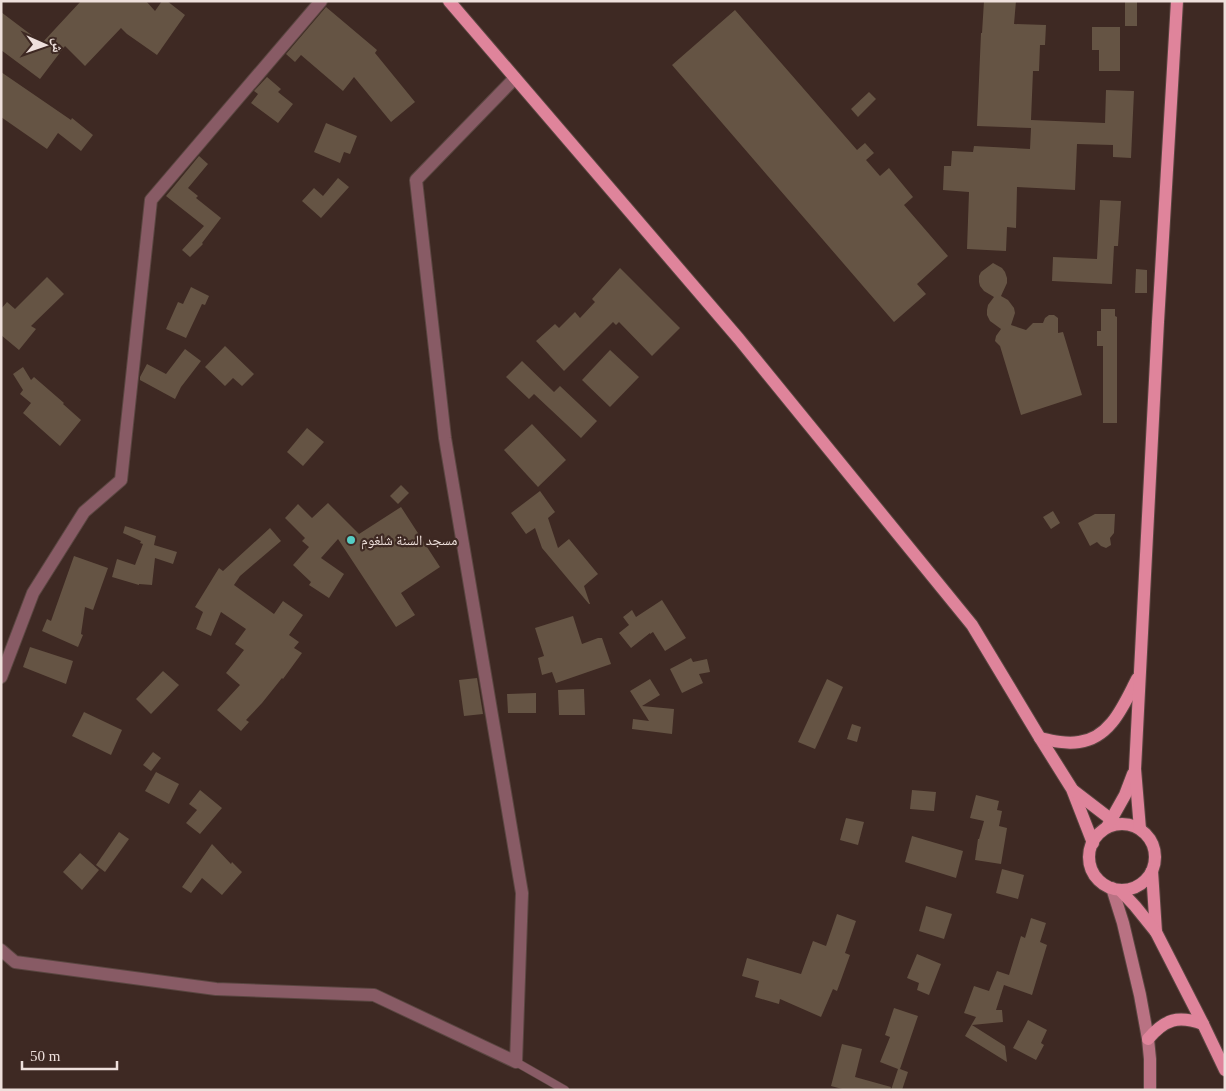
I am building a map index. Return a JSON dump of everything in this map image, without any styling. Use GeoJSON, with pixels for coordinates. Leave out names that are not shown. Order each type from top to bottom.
{"type":"FeatureCollection","features":[{"type":"Feature","properties":{"kind":"main road"},"geometry":{"type":"LineString","coordinates":[[449,1],[739,339],[972,625],[1072,789],[1092,843]]}},
{"type":"Feature","properties":{"kind":"main road"},"geometry":{"type":"LineString","coordinates":[[1140,829],[1135,770],[1177,1]]}},
{"type":"Feature","properties":{"kind":"main road"},"geometry":{"type":"LineString","coordinates":[[1040,738],[1078,743],[1091,740],[1105,731],[1116,719],[1140,674]]}},
{"type":"Feature","properties":{"kind":"main road"},"geometry":{"type":"LineString","coordinates":[[1135,770],[1112,824],[1096,836],[1092,843],[1089,858],[1098,880],[1116,889],[1135,906],[1156,932],[1225,1070]]}},
{"type":"Feature","properties":{"kind":"main road"},"geometry":{"type":"LineString","coordinates":[[1072,789],[1112,824],[1125,824],[1140,829],[1151,840],[1154,848],[1155,864],[1148,878],[1135,888],[1116,889]]}},
{"type":"Feature","properties":{"kind":"main road"},"geometry":{"type":"LineString","coordinates":[[1152,871],[1156,932]]}},
{"type":"Feature","properties":{"kind":"main road"},"geometry":{"type":"LineString","coordinates":[[1116,889],[1148,1039],[1150,1090]]}},
{"type":"Feature","properties":{"kind":"main road"},"geometry":{"type":"LineString","coordinates":[[1148,1039],[1156,1029],[1179,1019],[1203,1024]]}},
{"type":"Feature","properties":{"kind":"street"},"geometry":{"type":"LineString","coordinates":[[1,677],[33,593],[84,512],[121,480],[151,200],[321,1]]}},
{"type":"Feature","properties":{"kind":"street"},"geometry":{"type":"LineString","coordinates":[[1,950],[15,962],[216,989],[374,995],[516,1062],[522,893],[444,438],[416,180],[515,78]]}},
{"type":"Feature","properties":{"kind":"lane"},"geometry":{"type":"LineString","coordinates":[[516,1062],[564,1090]]}},
{"type":"Feature","properties":{"kind":"building"},"geometry":{"type":"Polygon","coordinates":[[[81,1],[146,1],[155,11],[162,1],[167,1],[185,15],[157,55],[121,28],[85,66],[65,46],[40,79],[1,50],[1,12],[42,43],[81,1]]]}},
{"type":"Feature","properties":{"kind":"building"},"geometry":{"type":"Polygon","coordinates":[[[984,1],[1016,1],[1014,24],[1046,25],[1045,45],[1040,45],[1039,71],[1033,71],[1031,120],[1105,123],[1106,90],[1134,91],[1131,158],[1113,157],[1113,145],[1077,144],[1075,190],[1017,187],[1016,228],[1007,227],[1006,251],[967,249],[969,192],[943,190],[944,166],[951,166],[952,151],[973,152],[974,146],[1030,149],[1031,128],[977,126],[984,1]]]}},
{"type":"Feature","properties":{"kind":"building"},"geometry":{"type":"Polygon","coordinates":[[[1125,1],[1137,1],[1137,26],[1125,26],[1125,1]]]}},
{"type":"Feature","properties":{"kind":"building"},"geometry":{"type":"Polygon","coordinates":[[[326,7],[377,50],[375,53],[415,102],[391,122],[354,77],[343,91],[301,55],[295,62],[286,54],[326,7]]]}},
{"type":"Feature","properties":{"kind":"building"},"geometry":{"type":"Polygon","coordinates":[[[735,10],[857,150],[865,143],[874,153],[866,160],[880,176],[889,168],[913,197],[904,205],[948,256],[917,284],[926,294],[894,322],[672,65],[735,10]]]}},
{"type":"Feature","properties":{"kind":"building"},"geometry":{"type":"Polygon","coordinates":[[[1092,27],[1120,27],[1120,71],[1099,71],[1099,50],[1092,50],[1092,27]]]}},
{"type":"Feature","properties":{"kind":"building"},"geometry":{"type":"Polygon","coordinates":[[[1,72],[71,120],[72,118],[93,135],[81,151],[58,133],[47,149],[1,117],[1,72]]]}},
{"type":"Feature","properties":{"kind":"building"},"geometry":{"type":"Polygon","coordinates":[[[267,77],[281,89],[278,92],[293,104],[278,123],[251,103],[258,94],[254,91],[267,77]]]}},
{"type":"Feature","properties":{"kind":"building"},"geometry":{"type":"Polygon","coordinates":[[[869,92],[876,99],[858,117],[851,109],[869,92]]]}},
{"type":"Feature","properties":{"kind":"building"},"geometry":{"type":"Polygon","coordinates":[[[326,123],[357,136],[350,154],[344,152],[340,163],[314,152],[326,123]]]}},
{"type":"Feature","properties":{"kind":"building"},"geometry":{"type":"Polygon","coordinates":[[[199,156],[208,164],[188,188],[198,196],[196,198],[221,218],[203,244],[190,257],[182,250],[204,226],[166,196],[199,156]]]}},
{"type":"Feature","properties":{"kind":"building"},"geometry":{"type":"Polygon","coordinates":[[[338,178],[349,187],[321,218],[302,201],[314,188],[323,196],[338,178]]]}},
{"type":"Feature","properties":{"kind":"building"},"geometry":{"type":"Polygon","coordinates":[[[1100,200],[1121,201],[1118,246],[1114,246],[1112,284],[1052,281],[1053,257],[1097,259],[1100,200]]]}},
{"type":"Feature","properties":{"kind":"building"},"geometry":{"type":"Polygon","coordinates":[[[993,263],[1002,268],[1007,278],[1007,283],[1001,296],[1008,300],[1014,308],[1015,313],[1011,325],[1026,330],[1033,323],[1043,323],[1049,315],[1054,315],[1058,318],[1058,333],[1063,332],[1082,395],[1021,415],[1000,346],[995,341],[1001,329],[990,321],[987,315],[988,305],[994,297],[984,291],[979,282],[981,272],[993,263]]]}},
{"type":"Feature","properties":{"kind":"building"},"geometry":{"type":"Polygon","coordinates":[[[620,268],[680,328],[652,356],[619,322],[616,325],[613,322],[564,371],[536,341],[555,324],[559,328],[575,312],[580,318],[595,302],[592,299],[620,268]]]}},
{"type":"Feature","properties":{"kind":"building"},"geometry":{"type":"Polygon","coordinates":[[[1136,269],[1147,270],[1147,293],[1135,293],[1136,269]]]}},
{"type":"Feature","properties":{"kind":"building"},"geometry":{"type":"Polygon","coordinates":[[[47,277],[64,294],[31,326],[36,329],[19,350],[1,335],[1,309],[7,302],[15,309],[47,277]]]}},
{"type":"Feature","properties":{"kind":"building"},"geometry":{"type":"Polygon","coordinates":[[[191,287],[209,296],[205,305],[202,304],[186,338],[166,329],[178,302],[183,304],[191,287]]]}},
{"type":"Feature","properties":{"kind":"building"},"geometry":{"type":"Polygon","coordinates":[[[1101,309],[1115,309],[1115,316],[1117,317],[1117,423],[1103,423],[1103,346],[1097,346],[1097,331],[1101,331],[1101,309]]]}},
{"type":"Feature","properties":{"kind":"building"},"geometry":{"type":"Polygon","coordinates":[[[225,346],[254,374],[242,386],[233,378],[225,386],[205,367],[225,346]]]}},
{"type":"Feature","properties":{"kind":"building"},"geometry":{"type":"Polygon","coordinates":[[[185,349],[201,361],[181,387],[175,399],[140,380],[147,364],[166,374],[185,349]]]}},
{"type":"Feature","properties":{"kind":"building"},"geometry":{"type":"Polygon","coordinates":[[[610,350],[639,377],[610,407],[582,380],[610,350]]]}},
{"type":"Feature","properties":{"kind":"building"},"geometry":{"type":"Polygon","coordinates":[[[522,361],[554,392],[560,386],[597,421],[581,438],[534,394],[529,399],[506,377],[522,361]]]}},
{"type":"Feature","properties":{"kind":"building"},"geometry":{"type":"Polygon","coordinates":[[[23,367],[31,380],[34,377],[81,420],[60,446],[23,413],[31,403],[20,394],[23,390],[13,374],[23,367]]]}},
{"type":"Feature","properties":{"kind":"building"},"geometry":{"type":"Polygon","coordinates":[[[532,424],[566,460],[538,487],[504,450],[532,424]]]}},
{"type":"Feature","properties":{"kind":"building"},"geometry":{"type":"Polygon","coordinates":[[[307,428],[324,442],[303,466],[287,452],[307,428]]]}},
{"type":"Feature","properties":{"kind":"building"},"geometry":{"type":"Polygon","coordinates":[[[401,485],[409,493],[398,504],[390,496],[401,485]]]}},
{"type":"Feature","properties":{"kind":"building"},"geometry":{"type":"Polygon","coordinates":[[[540,491],[555,512],[548,518],[558,548],[569,539],[598,574],[584,586],[590,604],[542,548],[535,528],[526,534],[511,513],[540,491]]]}},
{"type":"Feature","properties":{"kind":"building"},"geometry":{"type":"Polygon","coordinates":[[[328,503],[359,534],[401,507],[440,567],[401,593],[415,615],[396,627],[338,539],[321,558],[344,574],[329,598],[309,585],[311,582],[293,565],[309,547],[302,541],[305,538],[285,518],[298,504],[312,518],[328,503]]]}},
{"type":"Feature","properties":{"kind":"building"},"geometry":{"type":"Polygon","coordinates":[[[1053,511],[1060,523],[1051,529],[1043,517],[1053,511]]]}},
{"type":"Feature","properties":{"kind":"building"},"geometry":{"type":"Polygon","coordinates":[[[1095,514],[1115,514],[1114,533],[1110,538],[1111,545],[1106,548],[1097,542],[1090,546],[1078,523],[1095,514]]]}},
{"type":"Feature","properties":{"kind":"building"},"geometry":{"type":"Polygon","coordinates":[[[125,526],[156,536],[154,545],[177,552],[173,564],[155,558],[152,585],[139,585],[112,577],[117,559],[135,565],[143,544],[140,543],[141,541],[123,533],[125,526]]]}},
{"type":"Feature","properties":{"kind":"building"},"geometry":{"type":"Polygon","coordinates":[[[270,528],[281,541],[240,576],[234,585],[274,614],[283,601],[303,615],[289,635],[299,642],[294,648],[302,653],[283,679],[246,720],[249,722],[241,731],[217,710],[240,685],[226,673],[244,650],[235,644],[246,629],[221,612],[211,636],[196,629],[203,612],[195,607],[219,568],[223,571],[270,528]]]}},
{"type":"Feature","properties":{"kind":"building"},"geometry":{"type":"Polygon","coordinates":[[[74,556],[108,568],[93,610],[85,607],[81,634],[83,635],[78,647],[42,631],[47,619],[51,621],[74,556]]]}},
{"type":"Feature","properties":{"kind":"building"},"geometry":{"type":"Polygon","coordinates":[[[662,600],[686,638],[665,651],[653,632],[631,648],[619,633],[629,625],[623,617],[632,610],[636,617],[662,600]]]}},
{"type":"Feature","properties":{"kind":"building"},"geometry":{"type":"Polygon","coordinates":[[[573,616],[582,644],[602,638],[611,664],[556,683],[552,672],[542,675],[538,658],[544,656],[535,628],[573,616]]]}},
{"type":"Feature","properties":{"kind":"building"},"geometry":{"type":"Polygon","coordinates":[[[30,647],[73,661],[66,684],[23,667],[30,647]]]}},
{"type":"Feature","properties":{"kind":"building"},"geometry":{"type":"Polygon","coordinates":[[[691,658],[693,662],[707,659],[710,672],[699,674],[703,683],[682,693],[670,669],[691,658]]]}},
{"type":"Feature","properties":{"kind":"building"},"geometry":{"type":"Polygon","coordinates":[[[163,671],[179,685],[151,714],[136,699],[163,671]]]}},
{"type":"Feature","properties":{"kind":"building"},"geometry":{"type":"Polygon","coordinates":[[[477,678],[483,714],[464,716],[459,680],[477,678]]]}},
{"type":"Feature","properties":{"kind":"building"},"geometry":{"type":"Polygon","coordinates":[[[650,679],[660,695],[642,706],[674,709],[672,734],[632,729],[633,719],[649,721],[630,691],[650,679]]]}},
{"type":"Feature","properties":{"kind":"building"},"geometry":{"type":"Polygon","coordinates":[[[827,679],[843,687],[815,749],[798,742],[827,679]]]}},
{"type":"Feature","properties":{"kind":"building"},"geometry":{"type":"Polygon","coordinates":[[[584,689],[585,715],[559,715],[558,690],[584,689]]]}},
{"type":"Feature","properties":{"kind":"building"},"geometry":{"type":"Polygon","coordinates":[[[536,693],[536,713],[508,713],[507,694],[536,693]]]}},
{"type":"Feature","properties":{"kind":"building"},"geometry":{"type":"Polygon","coordinates":[[[84,712],[122,730],[111,755],[72,736],[84,712]]]}},
{"type":"Feature","properties":{"kind":"building"},"geometry":{"type":"Polygon","coordinates":[[[852,724],[861,727],[857,742],[847,739],[852,724]]]}},
{"type":"Feature","properties":{"kind":"building"},"geometry":{"type":"Polygon","coordinates":[[[153,752],[161,758],[151,771],[143,765],[153,752]]]}},
{"type":"Feature","properties":{"kind":"building"},"geometry":{"type":"Polygon","coordinates":[[[156,772],[179,784],[169,804],[145,791],[156,772]]]}},
{"type":"Feature","properties":{"kind":"building"},"geometry":{"type":"Polygon","coordinates":[[[200,790],[222,808],[200,834],[186,823],[197,810],[189,804],[200,790]]]}},
{"type":"Feature","properties":{"kind":"building"},"geometry":{"type":"Polygon","coordinates":[[[912,790],[936,792],[934,811],[910,809],[912,790]]]}},
{"type":"Feature","properties":{"kind":"building"},"geometry":{"type":"Polygon","coordinates":[[[976,795],[999,801],[997,810],[1002,811],[999,826],[1007,828],[1001,864],[975,860],[978,839],[984,821],[970,818],[976,795]]]}},
{"type":"Feature","properties":{"kind":"building"},"geometry":{"type":"Polygon","coordinates":[[[846,818],[864,822],[858,845],[840,840],[846,818]]]}},
{"type":"Feature","properties":{"kind":"building"},"geometry":{"type":"Polygon","coordinates":[[[119,832],[129,839],[105,872],[96,865],[119,832]]]}},
{"type":"Feature","properties":{"kind":"building"},"geometry":{"type":"Polygon","coordinates":[[[912,836],[963,851],[956,878],[905,862],[912,836]]]}},
{"type":"Feature","properties":{"kind":"building"},"geometry":{"type":"Polygon","coordinates":[[[212,844],[231,864],[232,862],[242,872],[222,895],[202,878],[191,893],[182,887],[212,844]]]}},
{"type":"Feature","properties":{"kind":"building"},"geometry":{"type":"Polygon","coordinates":[[[80,853],[99,870],[82,890],[63,872],[80,853]]]}},
{"type":"Feature","properties":{"kind":"building"},"geometry":{"type":"Polygon","coordinates":[[[1002,869],[1024,875],[1018,899],[996,893],[1002,869]]]}},
{"type":"Feature","properties":{"kind":"building"},"geometry":{"type":"Polygon","coordinates":[[[926,906],[952,914],[944,939],[919,931],[926,906]]]}},
{"type":"Feature","properties":{"kind":"building"},"geometry":{"type":"Polygon","coordinates":[[[837,914],[856,921],[845,953],[850,955],[837,991],[833,989],[821,1017],[780,999],[779,1004],[755,997],[759,981],[742,976],[747,958],[801,974],[813,941],[826,946],[837,914]]]}},
{"type":"Feature","properties":{"kind":"building"},"geometry":{"type":"Polygon","coordinates":[[[1031,918],[1046,923],[1040,942],[1047,945],[1032,995],[1004,985],[996,1010],[1002,1010],[1003,1022],[972,1025],[1005,1046],[1007,1062],[965,1036],[976,1017],[964,1013],[974,986],[989,991],[997,971],[1009,975],[1021,936],[1025,938],[1031,918]]]}},
{"type":"Feature","properties":{"kind":"building"},"geometry":{"type":"Polygon","coordinates":[[[917,954],[941,964],[929,995],[917,990],[919,983],[907,978],[917,954]]]}},
{"type":"Feature","properties":{"kind":"building"},"geometry":{"type":"Polygon","coordinates":[[[894,1008],[918,1016],[900,1069],[908,1072],[902,1090],[891,1090],[898,1069],[880,1062],[890,1037],[885,1035],[894,1008]]]}},
{"type":"Feature","properties":{"kind":"building"},"geometry":{"type":"Polygon","coordinates":[[[1028,1020],[1047,1030],[1041,1043],[1044,1045],[1036,1060],[1013,1048],[1028,1020]]]}},
{"type":"Feature","properties":{"kind":"building"},"geometry":{"type":"Polygon","coordinates":[[[842,1044],[862,1049],[855,1077],[891,1087],[890,1090],[846,1090],[831,1086],[842,1044]]]}},
{"type":"Feature","properties":{"kind":"place","name":"مسجد السنة شلغوم"},"geometry":{"type":"Point","coordinates":[351,540]}}]}
